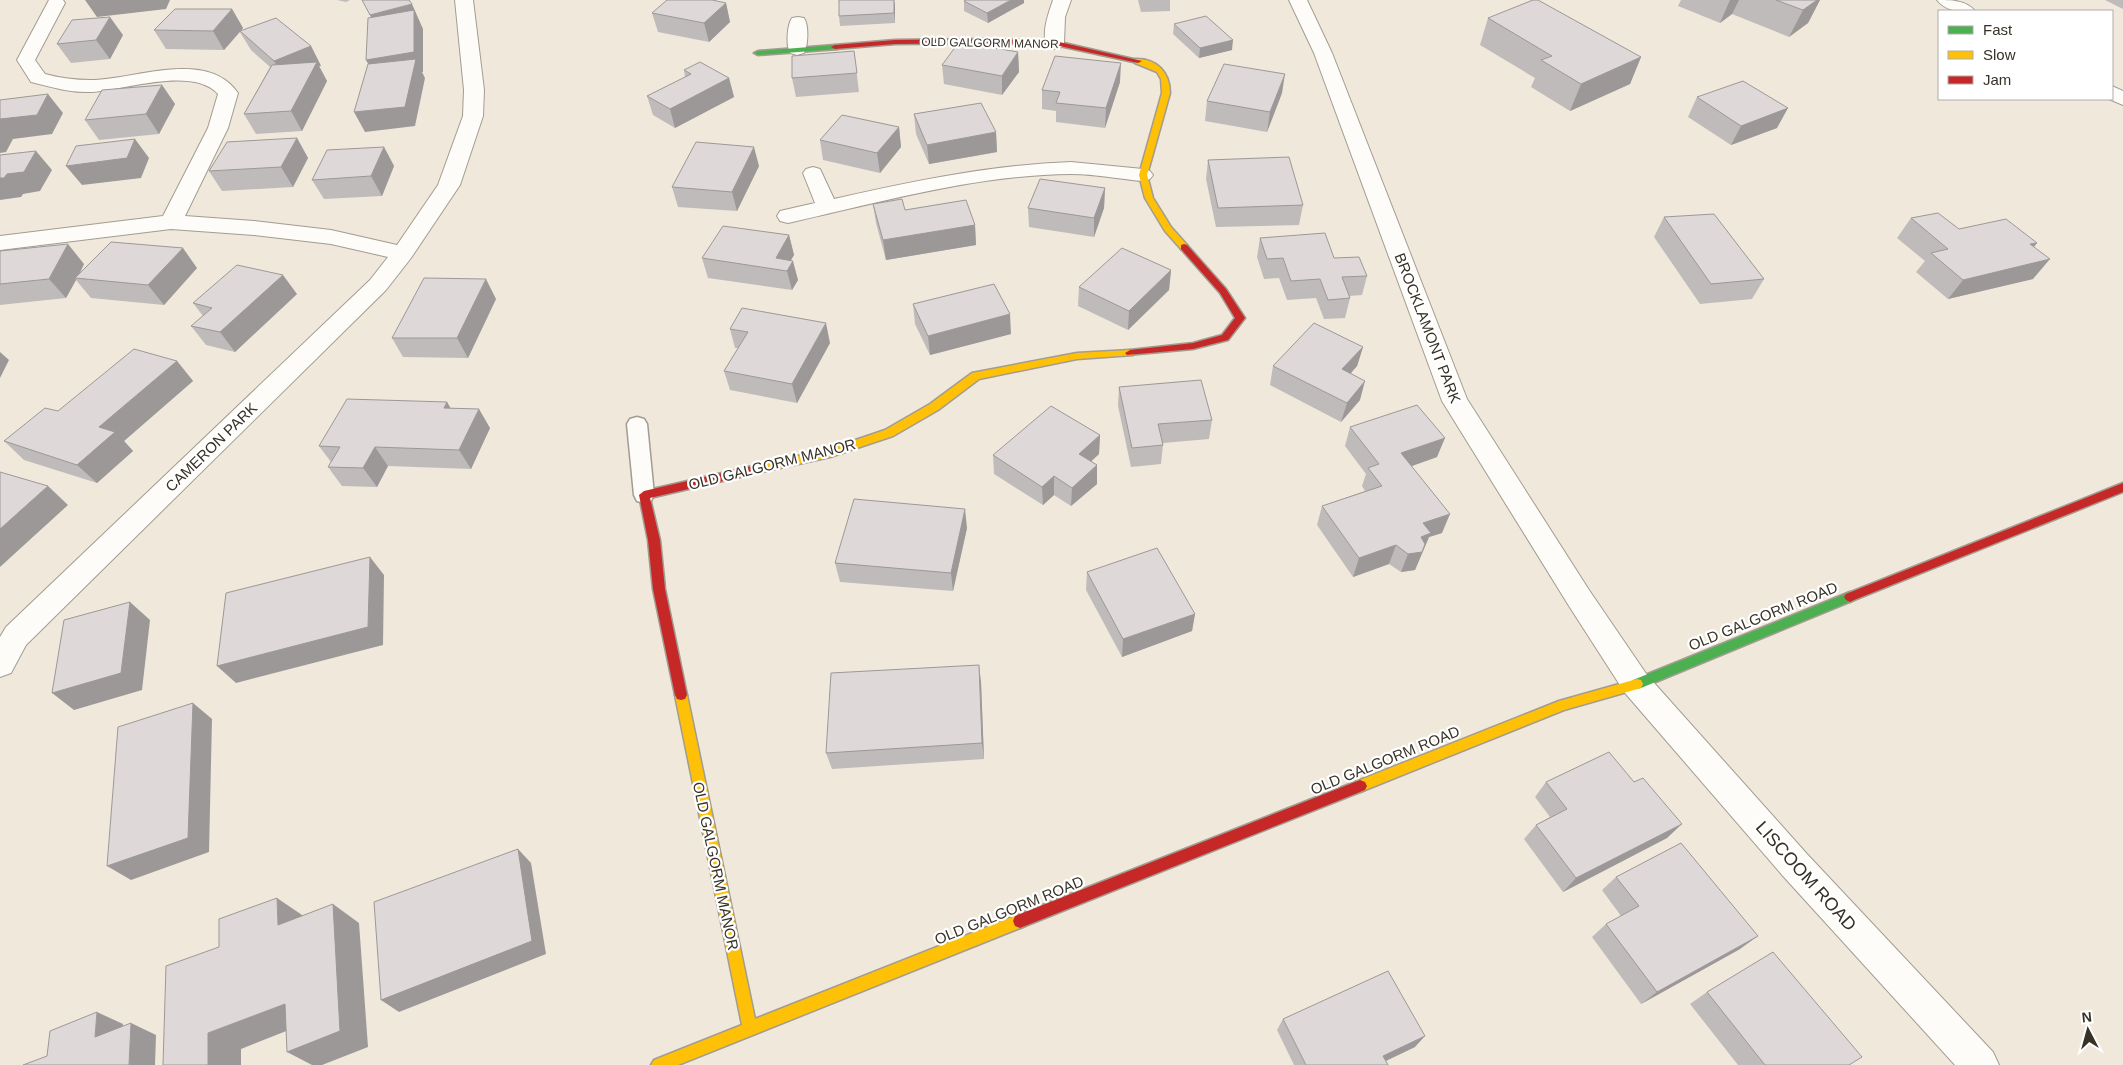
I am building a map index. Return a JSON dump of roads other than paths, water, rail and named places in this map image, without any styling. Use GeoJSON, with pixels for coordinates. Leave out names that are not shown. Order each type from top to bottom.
{"type":"FeatureCollection","features":[{"type":"Feature","properties":{"kind":"street","name":"CAMERON PARK"},"geometry":{"type":"LineString","coordinates":[[0,664],[8,635],[378,285],[403,253],[450,185],[472,116],[474,90],[464,0]]}},
{"type":"Feature","properties":{"kind":"street"},"geometry":{"type":"LineString","coordinates":[[1055,43],[1056,18],[1062,0]]}},
{"type":"Feature","properties":{"kind":"street","name":"BROCKLAMONT PARK"},"geometry":{"type":"LineString","coordinates":[[1298,0],[1323,53],[1455,401],[1579,598],[1636,684]]}},
{"type":"Feature","properties":{"kind":"street"},"geometry":{"type":"LineString","coordinates":[[1946,0],[1964,10]]}},
{"type":"Feature","properties":{"kind":"street"},"geometry":{"type":"LineString","coordinates":[[56,4],[26,60],[38,78],[61,84],[92,86],[163,75],[205,76],[219,83],[228,93],[218,128],[171,222]]}},
{"type":"Feature","properties":{"kind":"street"},"geometry":{"type":"LineString","coordinates":[[797,48],[798,22]]}},
{"type":"Feature","properties":{"kind":"street","name":"OLD GALGORM MANOR"},"geometry":{"type":"LineString","coordinates":[[750,1029],[659,589],[654,540],[644,495],[830,453],[889,433],[934,407],[976,376],[1077,356],[1157,351],[1193,346],[1225,338],[1240,318],[1223,291],[1168,229],[1149,198],[1143,175],[1166,93],[1167,81],[1160,69],[1138,61],[1055,43],[987,41],[895,42],[758,52]]}},
{"type":"Feature","properties":{"kind":"street"},"geometry":{"type":"LineString","coordinates":[[788,216],[966,178],[1020,170],[1073,168],[1143,175]]}},
{"type":"Feature","properties":{"kind":"street"},"geometry":{"type":"LineString","coordinates":[[813,173],[826,208]]}},
{"type":"Feature","properties":{"kind":"street"},"geometry":{"type":"LineString","coordinates":[[0,243],[171,222],[254,228],[330,237],[403,253]]}},
{"type":"Feature","properties":{"kind":"street","name":"OLD GALGORM ROAD"},"geometry":{"type":"LineString","coordinates":[[659,1065],[1563,705],[1636,684],[2123,487]]}},
{"type":"Feature","properties":{"kind":"street","name":"LISCOOM ROAD"},"geometry":{"type":"LineString","coordinates":[[1636,684],[1795,865],[1980,1065]]}},
{"type":"Feature","properties":{"kind":"lane"},"geometry":{"type":"LineString","coordinates":[[636,424],[644,495]]}}]}
